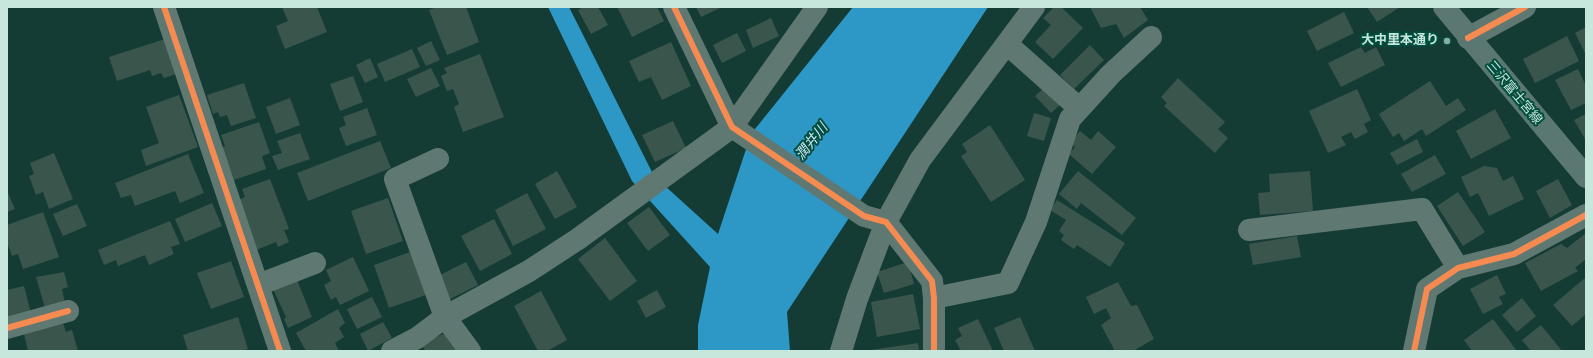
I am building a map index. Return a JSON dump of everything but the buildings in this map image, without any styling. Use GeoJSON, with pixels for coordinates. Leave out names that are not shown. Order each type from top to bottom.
{"type":"FeatureCollection","features":[{"type":"Feature","properties":{"kind":"main road","name":"三沢富士宮線"},"geometry":{"type":"LineString","coordinates":[[1444,7],[1468,38],[1586,177]]}},
{"type":"Feature","properties":{"kind":"street"},"geometry":{"type":"LineString","coordinates":[[164,7],[280,351]]}},
{"type":"Feature","properties":{"kind":"street"},"geometry":{"type":"LineString","coordinates":[[674,7],[732,127],[864,216],[886,222],[932,281],[934,298],[934,351]]}},
{"type":"Feature","properties":{"kind":"street"},"geometry":{"type":"LineString","coordinates":[[392,351],[418,338],[445,318],[529,271],[578,239],[732,127],[816,7]]}},
{"type":"Feature","properties":{"kind":"street"},"geometry":{"type":"LineString","coordinates":[[841,351],[857,299],[886,222],[920,160],[1034,7]]}},
{"type":"Feature","properties":{"kind":"street"},"geometry":{"type":"LineString","coordinates":[[1468,38],[1525,7]]}},
{"type":"Feature","properties":{"kind":"street"},"geometry":{"type":"LineString","coordinates":[[934,298],[1008,283],[1036,222],[1070,119],[1111,74],[1150,37]]}},
{"type":"Feature","properties":{"kind":"street"},"geometry":{"type":"LineString","coordinates":[[1007,44],[1079,108]]}},
{"type":"Feature","properties":{"kind":"street"},"geometry":{"type":"LineString","coordinates":[[438,159],[394,179],[445,318],[470,351]]}},
{"type":"Feature","properties":{"kind":"street"},"geometry":{"type":"LineString","coordinates":[[1249,230],[1422,209],[1458,268]]}},
{"type":"Feature","properties":{"kind":"street"},"geometry":{"type":"LineString","coordinates":[[1414,351],[1427,289],[1458,268],[1514,254],[1586,215]]}},
{"type":"Feature","properties":{"kind":"street"},"geometry":{"type":"LineString","coordinates":[[258,285],[315,263]]}},
{"type":"Feature","properties":{"kind":"street"},"geometry":{"type":"LineString","coordinates":[[7,328],[68,311]]}},
{"type":"Feature","properties":{"kind":"water","name":"潤井川"},"geometry":{"type":"Polygon","coordinates":[[[548,7],[569,7],[654,176],[718,234],[751,134],[853,7],[988,7],[787,312],[790,351],[698,351],[698,325],[710,267],[632,181],[548,7]]]}},
{"type":"Feature","properties":{"kind":"cycle path"},"geometry":{"type":"LineString","coordinates":[[164,7],[280,351]]}},
{"type":"Feature","properties":{"kind":"cycle path"},"geometry":{"type":"LineString","coordinates":[[674,7],[732,127],[864,216],[886,222],[932,281],[934,298],[934,351]]}},
{"type":"Feature","properties":{"kind":"cycle path"},"geometry":{"type":"LineString","coordinates":[[1468,38],[1525,7]]}},
{"type":"Feature","properties":{"kind":"cycle path"},"geometry":{"type":"LineString","coordinates":[[1414,351],[1427,289],[1458,268],[1514,254],[1586,215]]}},
{"type":"Feature","properties":{"kind":"cycle path"},"geometry":{"type":"LineString","coordinates":[[7,328],[68,311]]}},
{"type":"Feature","properties":{"kind":"place","name":"大中里本通り"},"geometry":{"type":"Point","coordinates":[1447,41]}}]}
